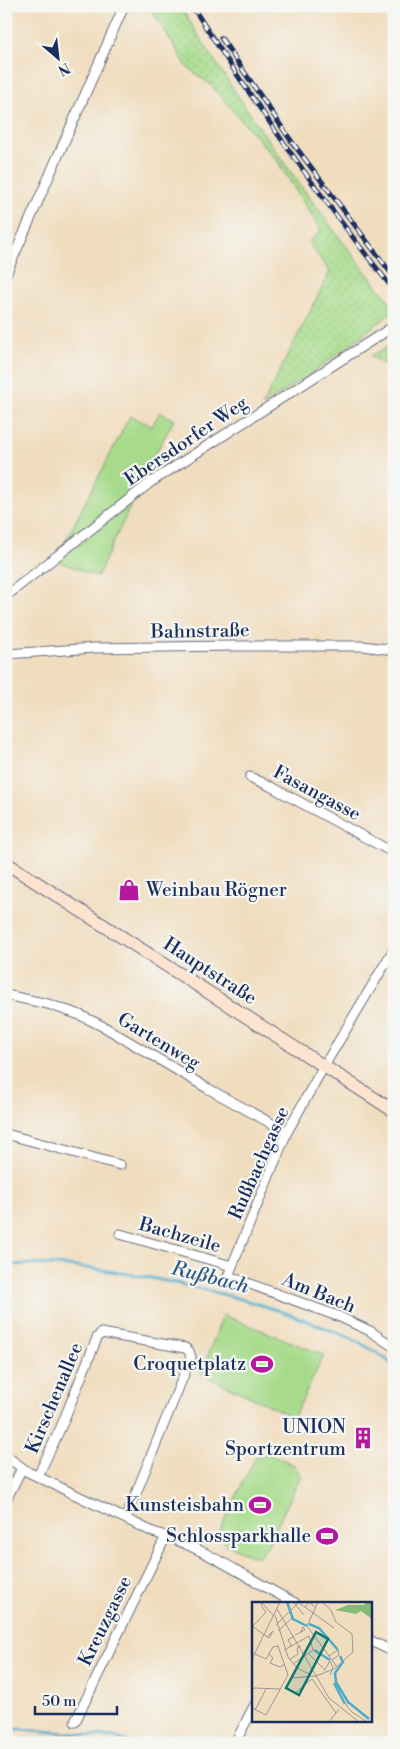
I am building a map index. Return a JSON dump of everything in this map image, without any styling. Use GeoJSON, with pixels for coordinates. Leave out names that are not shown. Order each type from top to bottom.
{"type":"FeatureCollection","features":[{"type":"Feature","properties":{"kind":"main road","name":"Hauptstraße"},"geometry":{"type":"LineString","coordinates":[[6,863],[394,1111]]}},
{"type":"Feature","properties":{"kind":"street"},"geometry":{"type":"LineString","coordinates":[[6,274],[124,6]]}},
{"type":"Feature","properties":{"kind":"street","name":"Ebersdorfer Weg"},"geometry":{"type":"LineString","coordinates":[[6,596],[157,478],[394,326]]}},
{"type":"Feature","properties":{"kind":"street","name":"Bahnstraße"},"geometry":{"type":"LineString","coordinates":[[6,654],[95,648],[270,646],[362,646],[394,650]]}},
{"type":"Feature","properties":{"kind":"street","name":"Fasangasse"},"geometry":{"type":"LineString","coordinates":[[250,777],[394,853]]}},
{"type":"Feature","properties":{"kind":"street","name":"Rußbachgasse"},"geometry":{"type":"LineString","coordinates":[[228,1276],[287,1132],[394,949]]}},
{"type":"Feature","properties":{"kind":"street","name":"Gartenweg"},"geometry":{"type":"LineString","coordinates":[[6,995],[55,1006],[80,1015],[287,1132]]}},
{"type":"Feature","properties":{"kind":"street"},"geometry":{"type":"LineString","coordinates":[[6,1134],[120,1165]]}},
{"type":"Feature","properties":{"kind":"street","name":"Bachzeile"},"geometry":{"type":"LineString","coordinates":[[120,1234],[232,1266]]}},
{"type":"Feature","properties":{"kind":"street","name":"Am Bach"},"geometry":{"type":"LineString","coordinates":[[228,1276],[340,1317],[370,1331],[394,1347]]}},
{"type":"Feature","properties":{"kind":"street","name":"Kirschenallee"},"geometry":{"type":"LineString","coordinates":[[38,1476],[61,1427],[97,1338],[101,1333],[185,1348],[189,1351],[191,1357],[126,1518]]}},
{"type":"Feature","properties":{"kind":"street","name":"Kirschenallee"},"geometry":{"type":"LineString","coordinates":[[6,1456],[22,1468],[153,1532],[166,1536],[239,1571],[293,1602]]}},
{"type":"Feature","properties":{"kind":"street"},"geometry":{"type":"LineString","coordinates":[[6,1500],[22,1468]]}},
{"type":"Feature","properties":{"kind":"street","name":"Kreuzgasse"},"geometry":{"type":"LineString","coordinates":[[75,1722],[166,1536]]}},
{"type":"Feature","properties":{"kind":"street"},"geometry":{"type":"LineString","coordinates":[[372,1641],[394,1652]]}},
{"type":"Feature","properties":{"kind":"street"},"geometry":{"type":"LineString","coordinates":[[235,1743],[252,1710]]}},
{"type":"Feature","properties":{"kind":"green space"},"geometry":{"type":"Polygon","coordinates":[[[149,6],[180,6],[282,160],[394,307],[394,311],[325,364],[262,406],[330,272],[308,242],[321,231],[278,162],[211,85],[188,68],[149,6]]]}},
{"type":"Feature","properties":{"kind":"green space"},"geometry":{"type":"Polygon","coordinates":[[[394,343],[394,371],[371,356],[394,343]]]}},
{"type":"Feature","properties":{"kind":"green space"},"geometry":{"type":"Polygon","coordinates":[[[160,412],[174,420],[138,485],[64,544],[130,416],[152,426],[160,412]]]}},
{"type":"Feature","properties":{"kind":"green space"},"geometry":{"type":"Polygon","coordinates":[[[131,505],[97,577],[58,561],[131,505]]]}},
{"type":"Feature","properties":{"kind":"green space","name":"Croquetplatz"},"geometry":{"type":"Polygon","coordinates":[[[223,1315],[324,1355],[294,1417],[201,1374],[223,1315]]]}},
{"type":"Feature","properties":{"kind":"green space","name":"Kunsteisbahn"},"geometry":{"type":"Polygon","coordinates":[[[269,1453],[294,1465],[301,1476],[266,1549],[259,1556],[251,1556],[226,1544],[219,1532],[254,1460],[260,1454],[269,1453]]]}},
{"type":"Feature","properties":{"kind":"waterway","name":"Rußbach"},"geometry":{"type":"LineString","coordinates":[[6,1265],[42,1264],[94,1269],[146,1277],[229,1296],[290,1314],[343,1335],[375,1352],[394,1366]]}},
{"type":"Feature","properties":{"kind":"waterway"},"geometry":{"type":"LineString","coordinates":[[6,1728],[114,1737],[131,1743]]}},
{"type":"Feature","properties":{"kind":"railway"},"geometry":{"type":"LineString","coordinates":[[192,6],[289,151],[394,290]]}},
{"type":"Feature","properties":{"kind":"railway"},"geometry":{"type":"LineString","coordinates":[[221,38],[292,142],[394,277]]}},
{"type":"Feature","properties":{"kind":"place","name":"Weinbau Rögner"},"geometry":{"type":"Point","coordinates":[129,890]}},
{"type":"Feature","properties":{"kind":"place","name":"Croquetplatz"},"geometry":{"type":"Point","coordinates":[262,1364]}},
{"type":"Feature","properties":{"kind":"place","name":"UNION Sportzentrum"},"geometry":{"type":"Point","coordinates":[363,1438]}},
{"type":"Feature","properties":{"kind":"place","name":"Kunsteisbahn"},"geometry":{"type":"Point","coordinates":[260,1505]}},
{"type":"Feature","properties":{"kind":"place","name":"Schlossparkhalle"},"geometry":{"type":"Point","coordinates":[327,1536]}}]}
